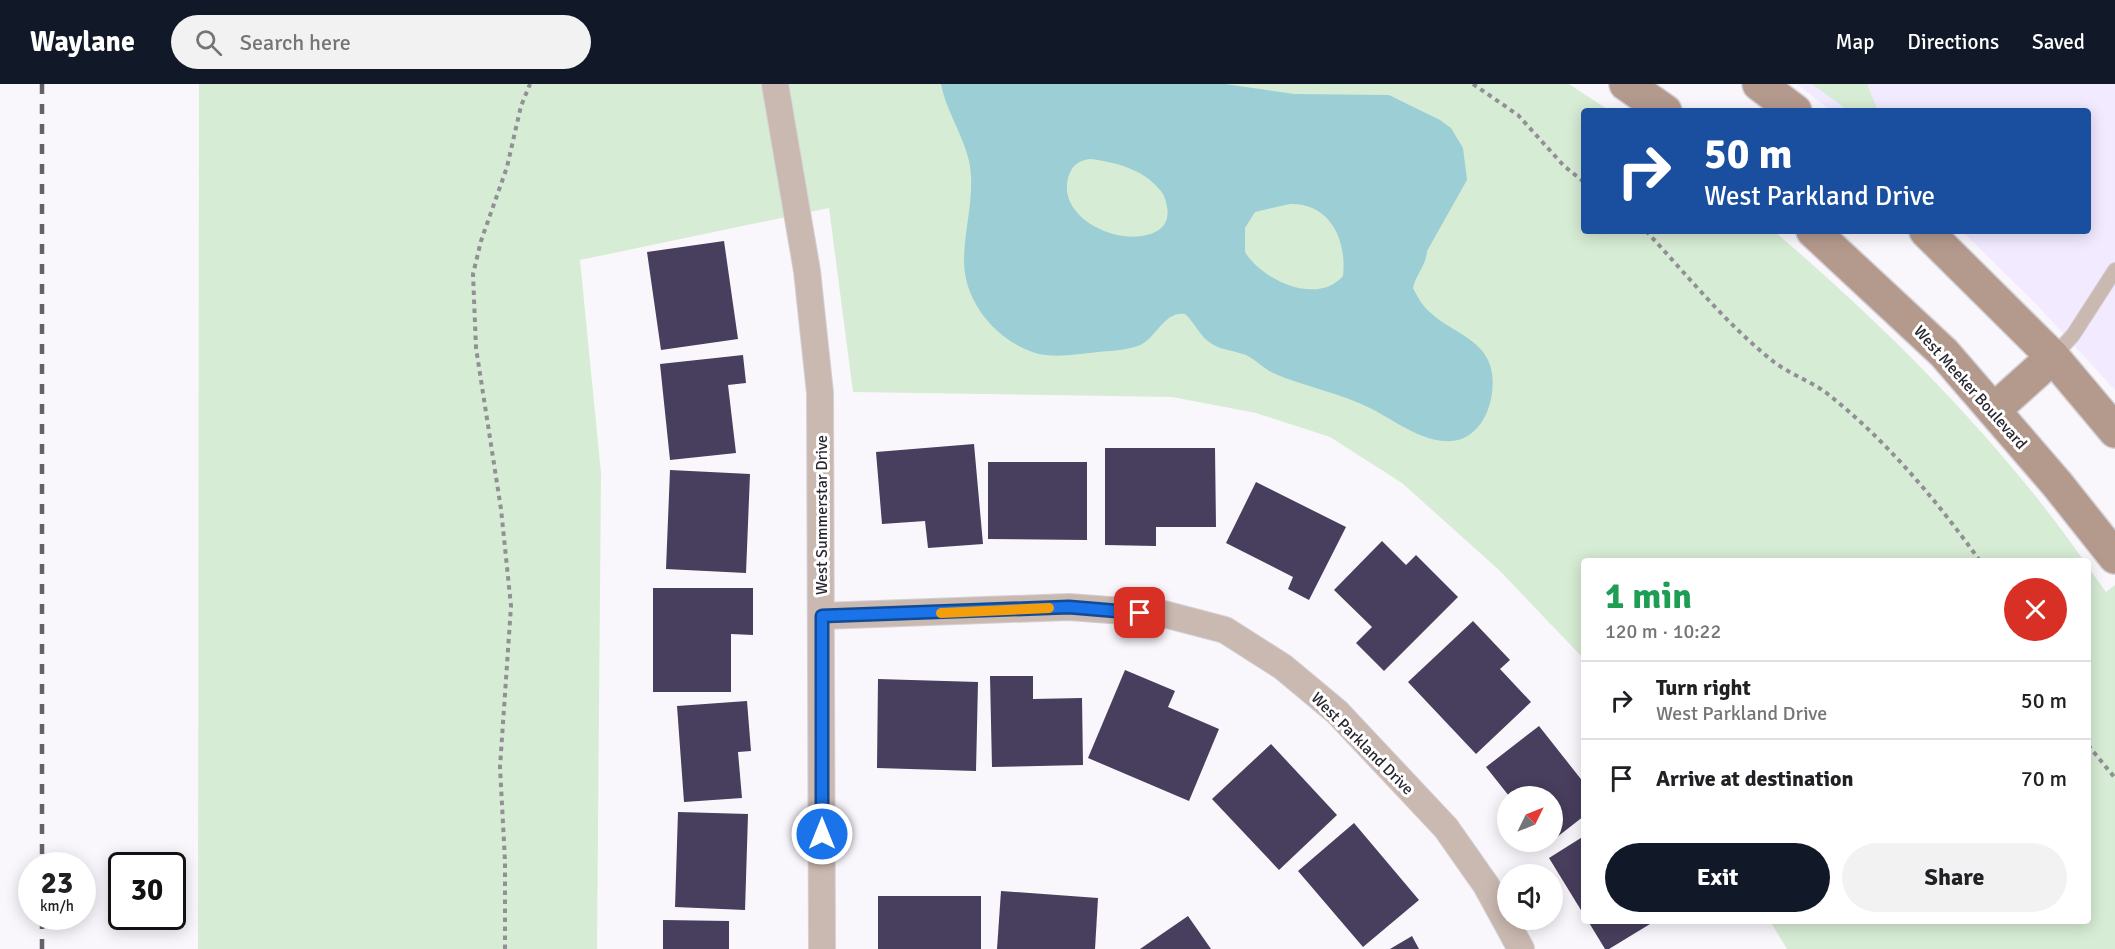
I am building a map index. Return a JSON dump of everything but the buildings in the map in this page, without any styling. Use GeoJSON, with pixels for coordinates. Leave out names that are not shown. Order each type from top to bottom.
{"type":"FeatureCollection","features":[{"type":"Feature","properties":{"kind":"main road"},"geometry":{"type":"LineString","coordinates":[[1626,84],[1661,108]]}},
{"type":"Feature","properties":{"kind":"main road"},"geometry":{"type":"LineString","coordinates":[[1759,84],[1791,108]]}},
{"type":"Feature","properties":{"kind":"main road","name":"West Meeker Boulevard"},"geometry":{"type":"LineString","coordinates":[[1816,234],[1944,352],[1995,409],[2115,557]]}},
{"type":"Feature","properties":{"kind":"main road"},"geometry":{"type":"LineString","coordinates":[[1929,234],[2053,357],[2115,431]]}},
{"type":"Feature","properties":{"kind":"main road"},"geometry":{"type":"LineString","coordinates":[[1995,409],[2053,357]]}},
{"type":"Feature","properties":{"kind":"street","name":"West Summerstar Drive"},"geometry":{"type":"LineString","coordinates":[[775,84],[807,272],[818,353],[822,616],[822,949]]}},
{"type":"Feature","properties":{"kind":"street","name":"West Parkland Drive"},"geometry":{"type":"LineString","coordinates":[[822,616],[1069,607],[1164,614],[1225,630],[1283,667],[1337,712],[1446,828],[1486,885],[1521,949]]}},
{"type":"Feature","properties":{"kind":"lane"},"geometry":{"type":"LineString","coordinates":[[2053,357],[2073,335],[2115,270]]}},
{"type":"Feature","properties":{"kind":"path"},"geometry":{"type":"LineString","coordinates":[[505,949],[505,861],[500,767],[511,606],[501,509],[477,348],[473,274],[481,241],[507,166],[522,100],[530,84]]}},
{"type":"Feature","properties":{"kind":"path"},"geometry":{"type":"LineString","coordinates":[[1473,84],[1518,115],[1564,166],[1581,180]]}},
{"type":"Feature","properties":{"kind":"path"},"geometry":{"type":"LineString","coordinates":[[1649,234],[1706,297],[1775,363],[1828,394],[1849,413],[1927,492],[1978,558]]}},
{"type":"Feature","properties":{"kind":"path"},"geometry":{"type":"LineString","coordinates":[[2091,749],[2115,778]]}},
{"type":"Feature","properties":{"kind":"shaded area"},"geometry":{"type":"Polygon","coordinates":[[[1797,84],[2115,84],[2115,390],[2036,304],[1965,234],[2091,234],[2091,108],[1827,108],[1797,84]]]}},
{"type":"Feature","properties":{"kind":"green space"},"geometry":{"type":"Polygon","coordinates":[[[199,84],[1569,84],[1605,108],[1581,108],[1581,234],[1777,234],[1858,306],[1939,386],[2015,471],[2082,558],[1581,558],[1581,656],[1499,570],[1402,483],[1330,437],[1256,413],[1172,397],[853,392],[829,208],[580,260],[601,473],[597,949],[198,949],[199,84]]]}},
{"type":"Feature","properties":{"kind":"green space"},"geometry":{"type":"Polygon","coordinates":[[[1812,84],[1867,84],[1877,108],[1845,108],[1812,84]]]}},
{"type":"Feature","properties":{"kind":"green space"},"geometry":{"type":"Polygon","coordinates":[[[2091,571],[2106,592],[2115,585],[2115,949],[1787,949],[1772,924],[2091,924],[2091,571]]]}},
{"type":"Feature","properties":{"kind":"water"},"geometry":{"type":"Polygon","coordinates":[[[941,84],[1225,84],[1294,94],[1389,95],[1440,120],[1451,128],[1463,148],[1467,180],[1427,251],[1413,288],[1429,311],[1440,321],[1468,338],[1489,362],[1493,384],[1485,416],[1472,433],[1463,438],[1452,441],[1430,439],[1360,403],[1285,378],[1269,371],[1246,355],[1216,346],[1204,338],[1185,314],[1177,314],[1165,321],[1150,338],[1138,346],[1123,349],[1053,356],[1024,349],[1010,341],[986,319],[970,292],[964,261],[971,173],[963,141],[941,84]],[[1090,159],[1076,164],[1068,178],[1069,200],[1082,217],[1101,230],[1123,236],[1147,235],[1161,228],[1167,216],[1167,207],[1163,194],[1153,183],[1128,168],[1090,159]],[[1290,204],[1255,212],[1245,228],[1245,252],[1264,272],[1291,286],[1319,289],[1332,285],[1343,276],[1344,263],[1339,238],[1333,226],[1316,210],[1304,205],[1290,204]]]}},
{"type":"Feature","properties":{"kind":"railway"},"geometry":{"type":"LineString","coordinates":[[42,84],[42,852]]}},
{"type":"Feature","properties":{"kind":"railway"},"geometry":{"type":"LineString","coordinates":[[42,930],[42,949]]}},
{"type":"Feature","properties":{"kind":"slow traffic"},"geometry":{"type":"LineString","coordinates":[[941,613],[1049,608]]}},
{"type":"Feature","properties":{"kind":"route"},"geometry":{"type":"LineString","coordinates":[[822,834],[820,674],[822,616],[1069,607],[1140,613]]}}]}
